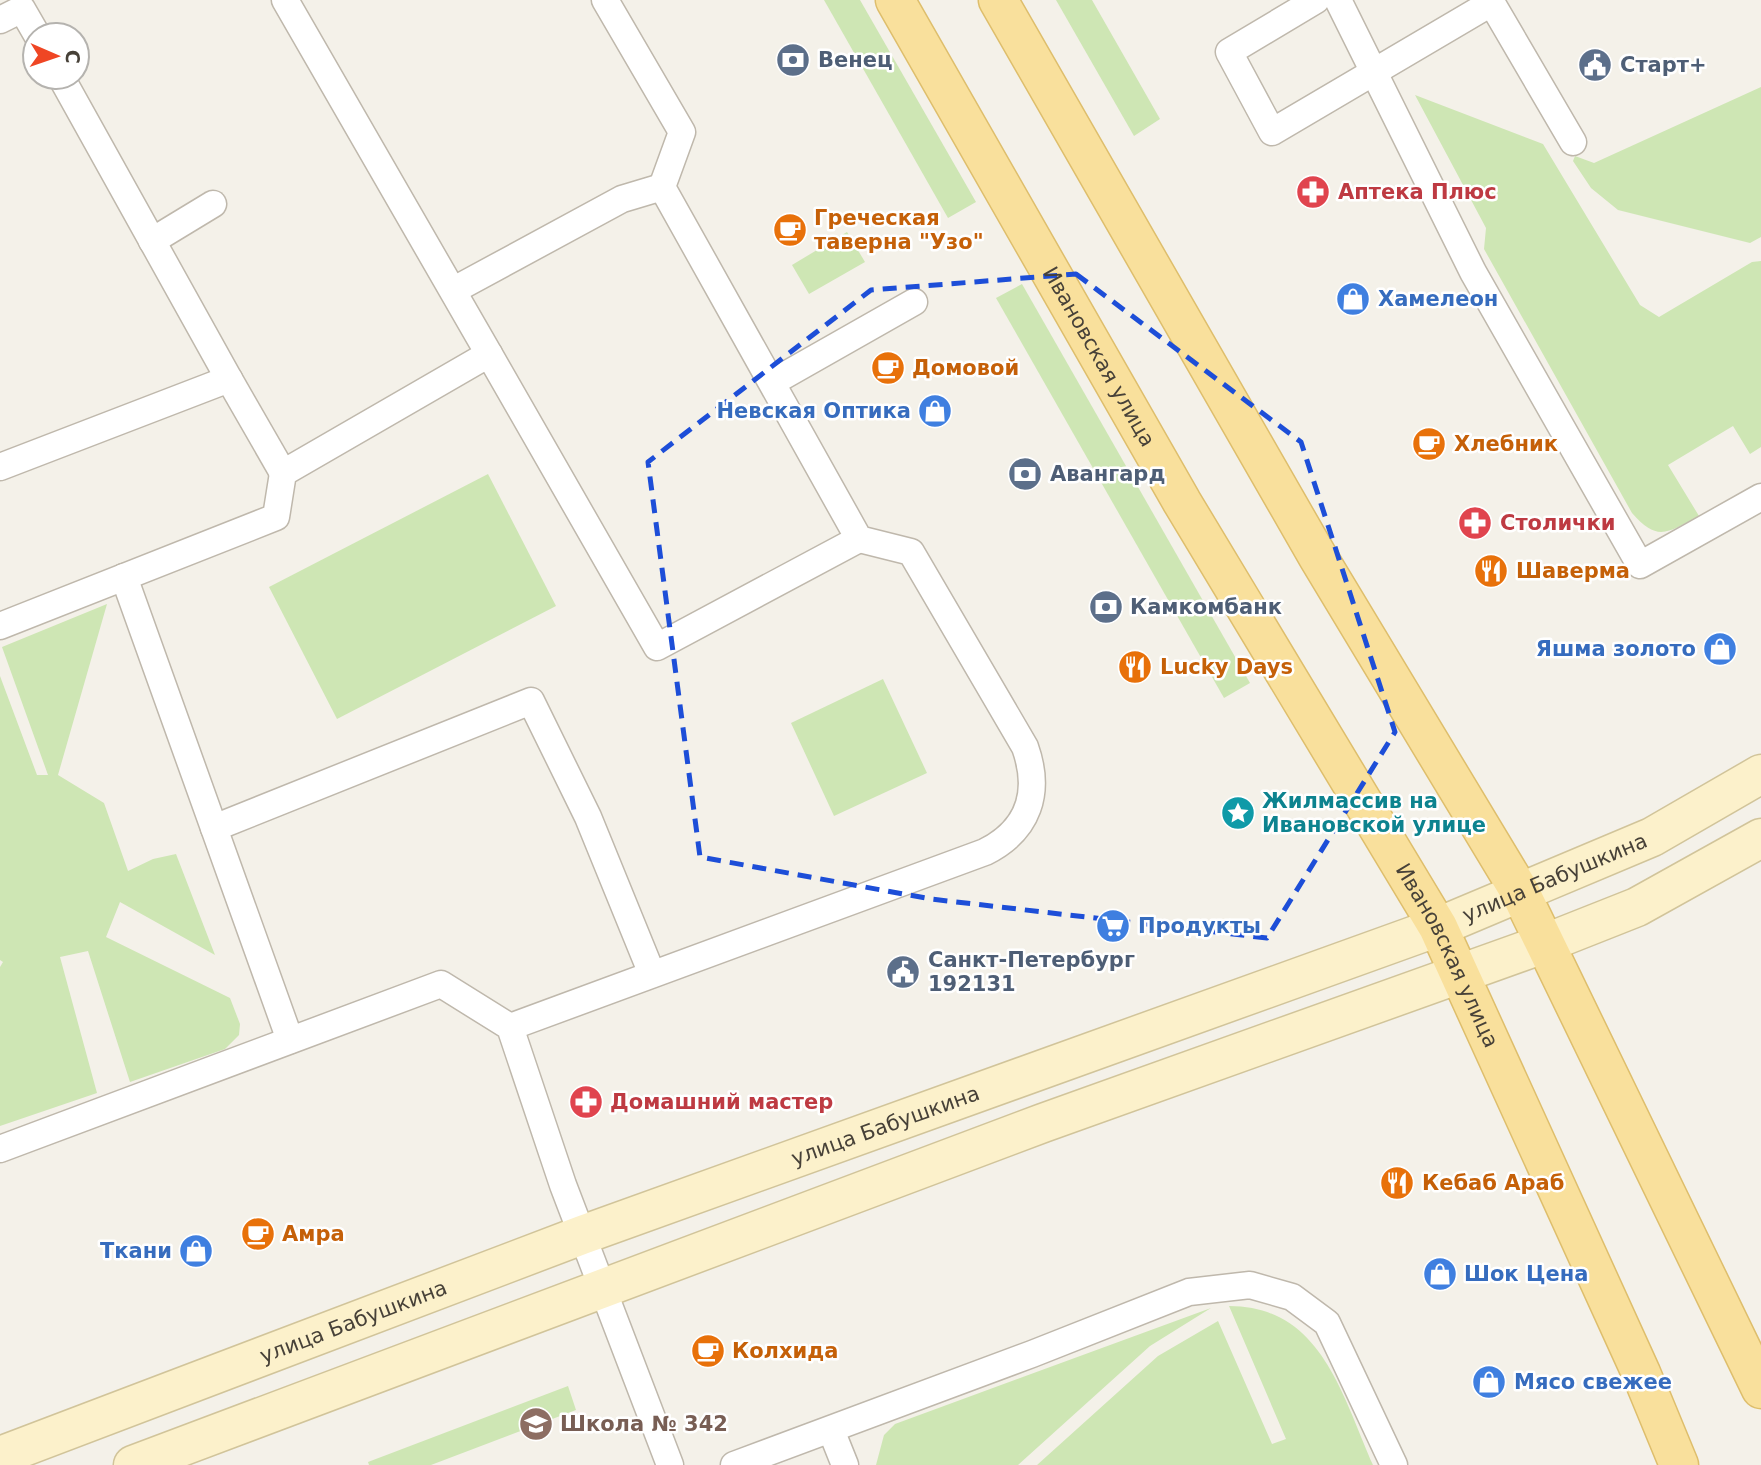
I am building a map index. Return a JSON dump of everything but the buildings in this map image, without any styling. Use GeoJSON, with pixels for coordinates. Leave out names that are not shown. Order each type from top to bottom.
{"type":"FeatureCollection","features":[{"type":"Feature","properties":{"kind":"main road","name":"Ивановская улица"},"geometry":{"type":"LineString","coordinates":[[895,0],[1182,502],[1438,928],[1641,1373],[1679,1465]]}},
{"type":"Feature","properties":{"kind":"main road"},"geometry":{"type":"LineString","coordinates":[[998,0],[1318,557],[1520,892],[1761,1389]]}},
{"type":"Feature","properties":{"kind":"main road","name":"улица Бабушкина"},"geometry":{"type":"LineString","coordinates":[[0,1456],[582,1235],[1438,928],[1652,837],[1761,774]]}},
{"type":"Feature","properties":{"kind":"main road"},"geometry":{"type":"LineString","coordinates":[[133,1465],[1043,1123],[1546,943],[1637,907],[1761,838]]}},
{"type":"Feature","properties":{"kind":"lane"},"geometry":{"type":"LineString","coordinates":[[285,0],[657,647],[859,539],[911,552],[1025,747],[1034,771],[1032,796],[1025,813],[1017,828],[1002,844],[510,1027]]}},
{"type":"Feature","properties":{"kind":"lane"},"geometry":{"type":"LineString","coordinates":[[605,0],[682,132],[662,187],[774,382],[859,539]]}},
{"type":"Feature","properties":{"kind":"lane"},"geometry":{"type":"LineString","coordinates":[[1316,0],[1229,52],[1272,132],[1490,2],[1573,142]]}},
{"type":"Feature","properties":{"kind":"lane"},"geometry":{"type":"LineString","coordinates":[[1338,0],[1473,272],[1640,565],[1761,497]]}},
{"type":"Feature","properties":{"kind":"lane"},"geometry":{"type":"LineString","coordinates":[[0,626],[276,517],[283,473],[69,91]]}},
{"type":"Feature","properties":{"kind":"lane"},"geometry":{"type":"LineString","coordinates":[[454,290],[622,199],[662,187]]}},
{"type":"Feature","properties":{"kind":"lane"},"geometry":{"type":"LineString","coordinates":[[152,241],[213,204]]}},
{"type":"Feature","properties":{"kind":"lane"},"geometry":{"type":"LineString","coordinates":[[774,382],[914,302]]}},
{"type":"Feature","properties":{"kind":"lane"},"geometry":{"type":"LineString","coordinates":[[283,473],[489,354]]}},
{"type":"Feature","properties":{"kind":"lane"},"geometry":{"type":"LineString","coordinates":[[0,467],[229,379]]}},
{"type":"Feature","properties":{"kind":"lane"},"geometry":{"type":"LineString","coordinates":[[124,577],[290,1040]]}},
{"type":"Feature","properties":{"kind":"lane"},"geometry":{"type":"LineString","coordinates":[[214,828],[531,701],[588,817],[652,974]]}},
{"type":"Feature","properties":{"kind":"lane"},"geometry":{"type":"LineString","coordinates":[[0,1149],[441,984],[510,1027],[582,1235],[670,1465]]}},
{"type":"Feature","properties":{"kind":"lane"},"geometry":{"type":"LineString","coordinates":[[734,1465],[1189,1292],[1251,1285],[1292,1297],[1327,1323],[1394,1465]]}},
{"type":"Feature","properties":{"kind":"lane"},"geometry":{"type":"LineString","coordinates":[[831,1430],[845,1465]]}},
{"type":"Feature","properties":{"kind":"highlighted area"},"geometry":{"type":"Polygon","coordinates":[[[1076,274],[1301,442],[1395,732],[1267,938],[931,899],[700,857],[648,462],[871,290],[1076,274]]]}},
{"type":"Feature","properties":{"kind":"green space"},"geometry":{"type":"Polygon","coordinates":[[[824,0],[860,0],[976,202],[948,218],[824,0]]]}},
{"type":"Feature","properties":{"kind":"green space"},"geometry":{"type":"Polygon","coordinates":[[[1056,0],[1092,0],[1160,119],[1134,136],[1056,0]]]}},
{"type":"Feature","properties":{"kind":"green space"},"geometry":{"type":"Polygon","coordinates":[[[1761,87],[1761,237],[1750,243],[1618,210],[1591,188],[1573,161],[1575,156],[1594,163],[1761,87]]]}},
{"type":"Feature","properties":{"kind":"green space"},"geometry":{"type":"Polygon","coordinates":[[[1415,95],[1543,144],[1640,305],[1659,317],[1752,262],[1761,261],[1761,447],[1750,454],[1733,426],[1668,465],[1699,516],[1664,532],[1649,528],[1632,513],[1484,249],[1486,228],[1415,95]]]}},
{"type":"Feature","properties":{"kind":"green space"},"geometry":{"type":"Polygon","coordinates":[[[847,232],[865,262],[809,294],[792,265],[847,232]]]}},
{"type":"Feature","properties":{"kind":"green space"},"geometry":{"type":"Polygon","coordinates":[[[1022,284],[1250,683],[1224,698],[996,298],[1022,284]]]}},
{"type":"Feature","properties":{"kind":"green space"},"geometry":{"type":"Polygon","coordinates":[[[488,474],[556,606],[337,719],[269,587],[488,474]]]}},
{"type":"Feature","properties":{"kind":"green space"},"geometry":{"type":"Polygon","coordinates":[[[107,604],[58,775],[104,803],[128,871],[153,859],[176,854],[215,955],[120,902],[106,937],[230,998],[240,1024],[239,1035],[225,1049],[130,1082],[88,951],[60,957],[97,1093],[0,1126],[0,967],[3,962],[0,960],[0,676],[37,775],[48,775],[2,647],[107,604]]]}},
{"type":"Feature","properties":{"kind":"green space"},"geometry":{"type":"Polygon","coordinates":[[[883,679],[927,773],[834,816],[791,723],[883,679]]]}},
{"type":"Feature","properties":{"kind":"green space"},"geometry":{"type":"Polygon","coordinates":[[[1229,1306],[1260,1310],[1286,1321],[1307,1338],[1324,1359],[1338,1384],[1373,1465],[1037,1465],[1158,1356],[1218,1321],[1272,1444],[1286,1439],[1229,1306]]]}},
{"type":"Feature","properties":{"kind":"green space"},"geometry":{"type":"Polygon","coordinates":[[[1211,1308],[1150,1346],[1018,1465],[876,1465],[884,1435],[895,1424],[1211,1308]]]}},
{"type":"Feature","properties":{"kind":"green space"},"geometry":{"type":"Polygon","coordinates":[[[568,1386],[576,1410],[431,1465],[369,1465],[368,1462],[568,1386]]]}},
{"type":"Feature","properties":{"kind":"place","name":"Венец"},"geometry":{"type":"Point","coordinates":[793,60]}},
{"type":"Feature","properties":{"kind":"place","name":"Старт+"},"geometry":{"type":"Point","coordinates":[1595,65]}},
{"type":"Feature","properties":{"kind":"place","name":"Аптека Плюс"},"geometry":{"type":"Point","coordinates":[1313,192]}},
{"type":"Feature","properties":{"kind":"place","name":"Греческая таверна \"Узо\""},"geometry":{"type":"Point","coordinates":[790,230]}},
{"type":"Feature","properties":{"kind":"place","name":"Хамелеон"},"geometry":{"type":"Point","coordinates":[1353,299]}},
{"type":"Feature","properties":{"kind":"place","name":"Домовой"},"geometry":{"type":"Point","coordinates":[888,368]}},
{"type":"Feature","properties":{"kind":"place","name":"Невская Оптика"},"geometry":{"type":"Point","coordinates":[935,411]}},
{"type":"Feature","properties":{"kind":"place","name":"Хлебник"},"geometry":{"type":"Point","coordinates":[1429,444]}},
{"type":"Feature","properties":{"kind":"place","name":"Авангард"},"geometry":{"type":"Point","coordinates":[1025,474]}},
{"type":"Feature","properties":{"kind":"place","name":"Столички"},"geometry":{"type":"Point","coordinates":[1475,523]}},
{"type":"Feature","properties":{"kind":"place","name":"Шаверма"},"geometry":{"type":"Point","coordinates":[1491,571]}},
{"type":"Feature","properties":{"kind":"place","name":"Камкомбанк"},"geometry":{"type":"Point","coordinates":[1106,607]}},
{"type":"Feature","properties":{"kind":"place","name":"Яшма золото"},"geometry":{"type":"Point","coordinates":[1720,649]}},
{"type":"Feature","properties":{"kind":"place","name":"Lucky Days"},"geometry":{"type":"Point","coordinates":[1135,667]}},
{"type":"Feature","properties":{"kind":"place","name":"Жилмассив на Ивановской улице"},"geometry":{"type":"Point","coordinates":[1238,813]}},
{"type":"Feature","properties":{"kind":"place","name":"Продукты"},"geometry":{"type":"Point","coordinates":[1113,926]}},
{"type":"Feature","properties":{"kind":"place","name":"Санкт-Петербург 192131"},"geometry":{"type":"Point","coordinates":[903,972]}},
{"type":"Feature","properties":{"kind":"place","name":"Домашний мастер"},"geometry":{"type":"Point","coordinates":[586,1102]}},
{"type":"Feature","properties":{"kind":"place","name":"Кебаб Араб"},"geometry":{"type":"Point","coordinates":[1397,1183]}},
{"type":"Feature","properties":{"kind":"place","name":"Амра"},"geometry":{"type":"Point","coordinates":[258,1234]}},
{"type":"Feature","properties":{"kind":"place","name":"Ткани"},"geometry":{"type":"Point","coordinates":[196,1251]}},
{"type":"Feature","properties":{"kind":"place","name":"Шок Цена"},"geometry":{"type":"Point","coordinates":[1440,1274]}},
{"type":"Feature","properties":{"kind":"place","name":"Колхида"},"geometry":{"type":"Point","coordinates":[708,1351]}},
{"type":"Feature","properties":{"kind":"place","name":"Мясо свежее"},"geometry":{"type":"Point","coordinates":[1489,1382]}},
{"type":"Feature","properties":{"kind":"place","name":"Школа № 342"},"geometry":{"type":"Point","coordinates":[536,1424]}}]}
